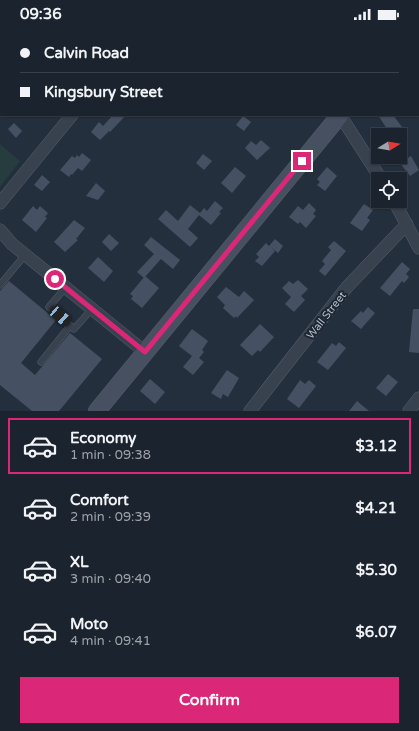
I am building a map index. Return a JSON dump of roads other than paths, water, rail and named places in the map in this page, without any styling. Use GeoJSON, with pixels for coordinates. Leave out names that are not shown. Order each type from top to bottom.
{"type":"FeatureCollection","features":[{"type":"Feature","properties":{"kind":"main road"},"geometry":{"type":"LineString","coordinates":[[97,411],[339,116]]}},
{"type":"Feature","properties":{"kind":"street"},"geometry":{"type":"LineString","coordinates":[[0,202],[71,116]]}},
{"type":"Feature","properties":{"kind":"street"},"geometry":{"type":"LineString","coordinates":[[341,116],[377,172]]}},
{"type":"Feature","properties":{"kind":"street"},"geometry":{"type":"LineString","coordinates":[[398,208],[419,248]]}},
{"type":"Feature","properties":{"kind":"street","name":"Wall Street"},"geometry":{"type":"LineString","coordinates":[[250,411],[347,287],[407,224]]}},
{"type":"Feature","properties":{"kind":"street"},"geometry":{"type":"LineString","coordinates":[[0,230],[12,244],[25,255],[145,352]]}},
{"type":"Feature","properties":{"kind":"street"},"geometry":{"type":"LineString","coordinates":[[409,411],[419,398]]}},
{"type":"Feature","properties":{"kind":"lane"},"geometry":{"type":"LineString","coordinates":[[0,285],[25,255]]}},
{"type":"Feature","properties":{"kind":"lane"},"geometry":{"type":"LineString","coordinates":[[66,288],[49,307],[70,326],[74,329],[92,309]]}},
{"type":"Feature","properties":{"kind":"lane"},"geometry":{"type":"LineString","coordinates":[[41,362],[70,326]]}}]}
